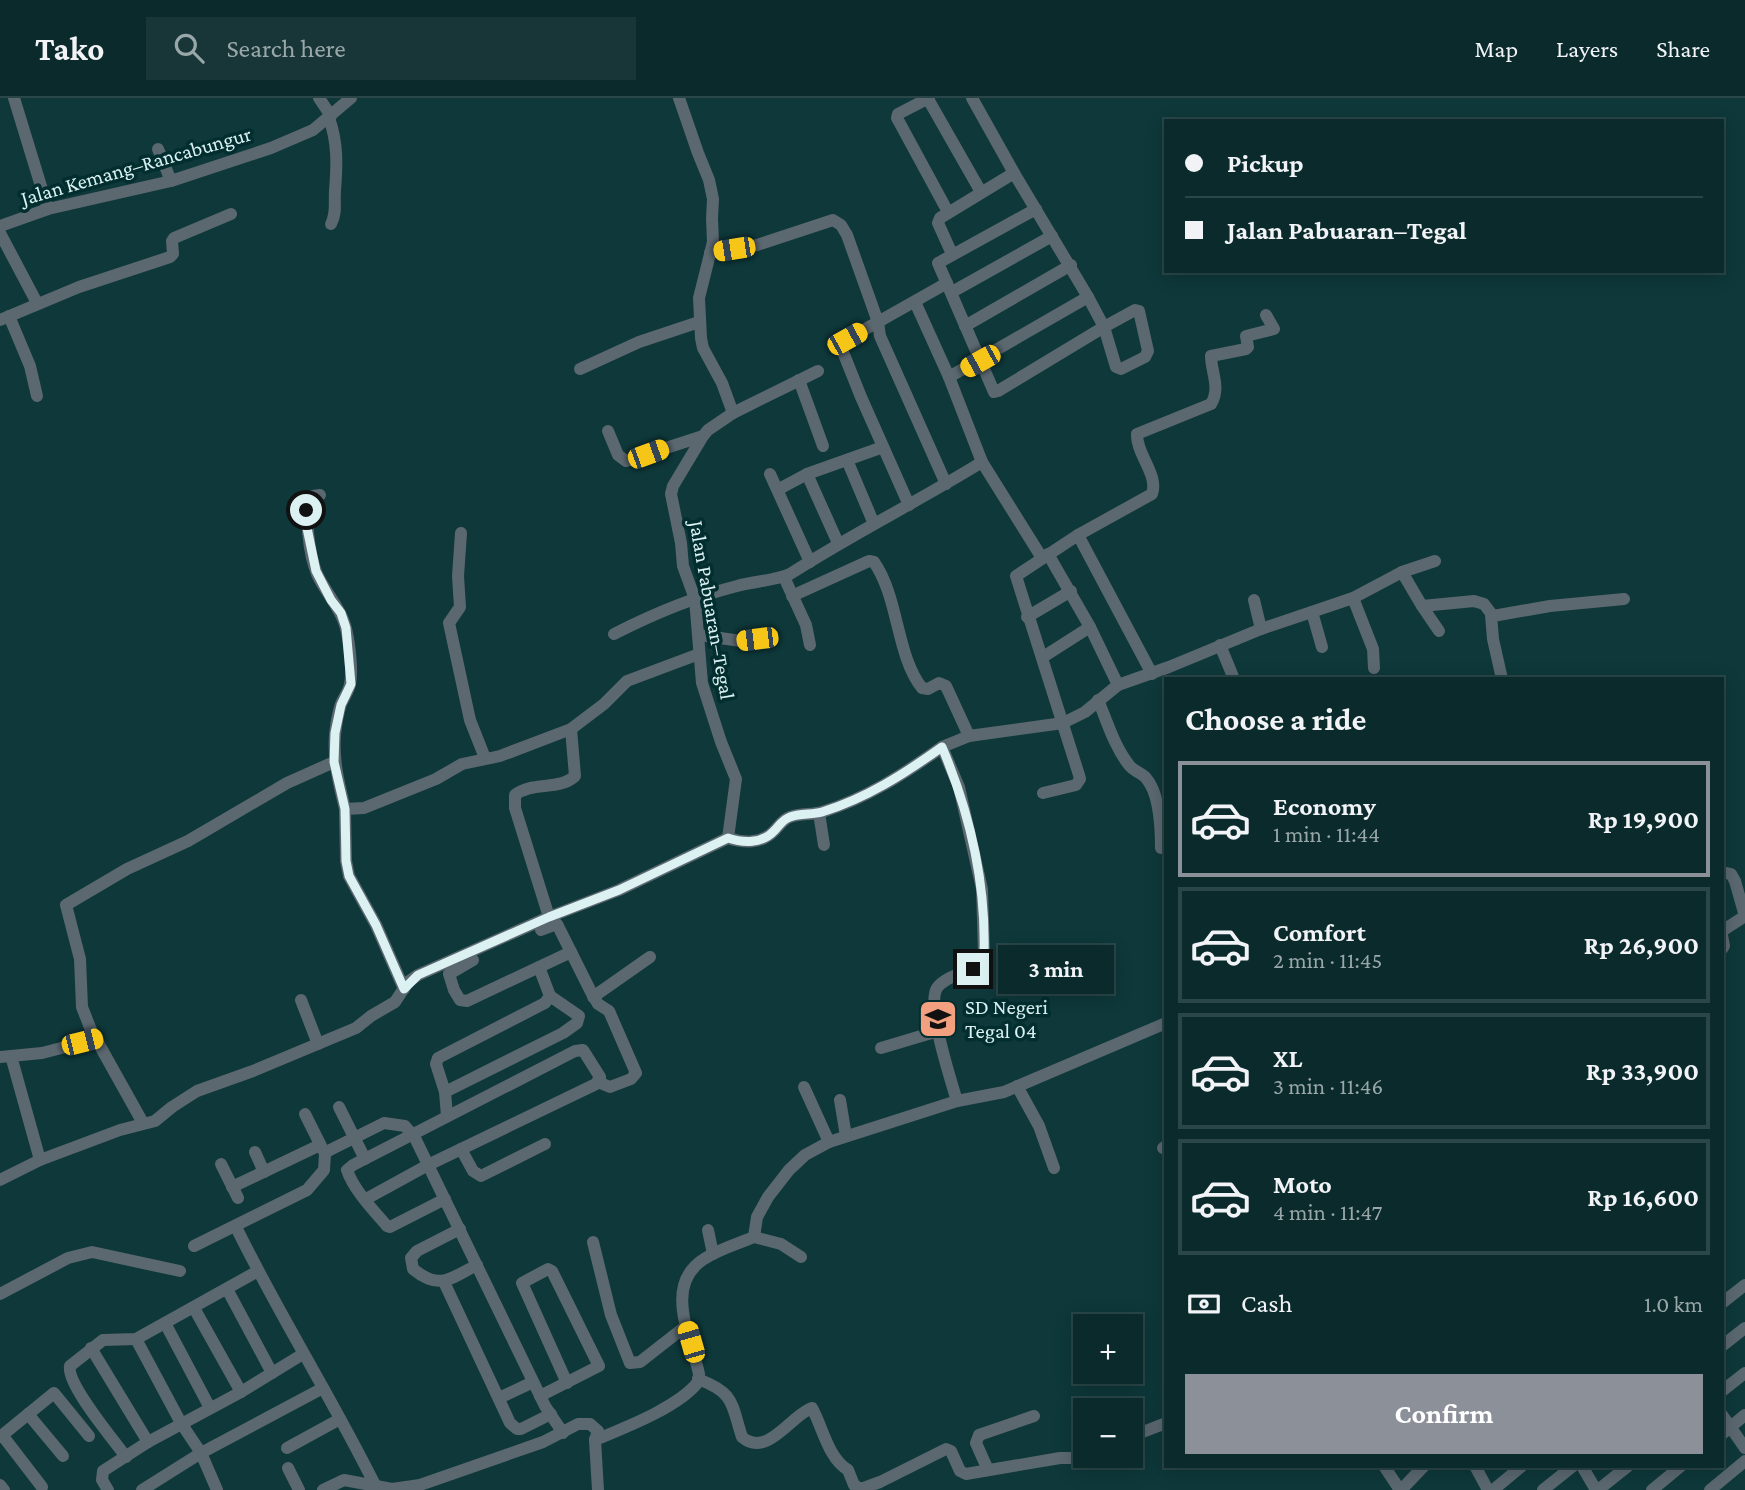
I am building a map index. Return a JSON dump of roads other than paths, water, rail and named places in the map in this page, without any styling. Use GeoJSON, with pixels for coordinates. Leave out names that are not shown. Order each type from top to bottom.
{"type":"FeatureCollection","features":[{"type":"Feature","properties":{"kind":"street"},"geometry":{"type":"LineString","coordinates":[[14,98],[48,209]]}},
{"type":"Feature","properties":{"kind":"street"},"geometry":{"type":"LineString","coordinates":[[319,98],[330,117],[338,165],[334,192],[336,215],[331,224]]}},
{"type":"Feature","properties":{"kind":"street","name":"Jalan Kemang–Rancabungur"},"geometry":{"type":"LineString","coordinates":[[0,226],[48,209],[171,181],[291,141],[330,117],[351,98]]}},
{"type":"Feature","properties":{"kind":"street"},"geometry":{"type":"LineString","coordinates":[[679,98],[713,192],[714,233],[699,298],[703,348],[722,383],[733,413]]}},
{"type":"Feature","properties":{"kind":"street"},"geometry":{"type":"LineString","coordinates":[[948,212],[897,118],[898,114],[929,98],[981,192]]}},
{"type":"Feature","properties":{"kind":"street"},"geometry":{"type":"LineString","coordinates":[[972,98],[1014,173],[1071,265],[1104,327],[1118,369],[1145,357],[1148,351],[1137,310],[1104,327],[995,392],[938,263],[1036,209]]}},
{"type":"Feature","properties":{"kind":"street"},"geometry":{"type":"LineString","coordinates":[[159,149],[171,181]]}},
{"type":"Feature","properties":{"kind":"street"},"geometry":{"type":"LineString","coordinates":[[952,254],[938,223],[940,218],[1014,173]]}},
{"type":"Feature","properties":{"kind":"street"},"geometry":{"type":"LineString","coordinates":[[37,396],[30,366],[4,318],[91,283],[170,257],[173,254],[174,238],[231,214]]}},
{"type":"Feature","properties":{"kind":"street"},"geometry":{"type":"LineString","coordinates":[[710,253],[757,246],[828,221],[837,221],[847,236],[878,322],[880,336],[946,484]]}},
{"type":"Feature","properties":{"kind":"street"},"geometry":{"type":"LineString","coordinates":[[0,233],[37,303]]}},
{"type":"Feature","properties":{"kind":"street"},"geometry":{"type":"LineString","coordinates":[[909,505],[860,397],[842,346],[847,339],[915,302],[1052,236]]}},
{"type":"Feature","properties":{"kind":"street"},"geometry":{"type":"LineString","coordinates":[[965,326],[1071,265]]}},
{"type":"Feature","properties":{"kind":"street"},"geometry":{"type":"LineString","coordinates":[[950,377],[1088,297]]}},
{"type":"Feature","properties":{"kind":"street"},"geometry":{"type":"LineString","coordinates":[[915,302],[950,377],[982,462],[1071,591],[1118,685]]}},
{"type":"Feature","properties":{"kind":"street"},"geometry":{"type":"LineString","coordinates":[[1043,793],[1076,785],[1080,779],[1016,576],[1077,535],[1152,494],[1154,484],[1137,443],[1137,434],[1211,404],[1215,395],[1216,379],[1211,356],[1246,349],[1246,337],[1275,329],[1266,315]]}},
{"type":"Feature","properties":{"kind":"street"},"geometry":{"type":"LineString","coordinates":[[580,369],[639,342],[699,322]]}},
{"type":"Feature","properties":{"kind":"street","name":"Jalan Pabuaran–Tegal"},"geometry":{"type":"LineString","coordinates":[[728,838],[736,779],[708,705],[699,654],[695,599],[683,566],[671,490],[708,430],[733,413],[818,371]]}},
{"type":"Feature","properties":{"kind":"street"},"geometry":{"type":"LineString","coordinates":[[799,380],[823,446]]}},
{"type":"Feature","properties":{"kind":"street"},"geometry":{"type":"LineString","coordinates":[[608,431],[618,455],[625,461],[703,436]]}},
{"type":"Feature","properties":{"kind":"street"},"geometry":{"type":"LineString","coordinates":[[779,489],[807,474],[883,447]]}},
{"type":"Feature","properties":{"kind":"street"},"geometry":{"type":"LineString","coordinates":[[848,460],[874,524]]}},
{"type":"Feature","properties":{"kind":"street"},"geometry":{"type":"LineString","coordinates":[[614,634],[643,619],[695,599],[744,584],[784,577],[838,543],[982,462]]}},
{"type":"Feature","properties":{"kind":"street"},"geometry":{"type":"LineString","coordinates":[[770,474],[810,562]]}},
{"type":"Feature","properties":{"kind":"street"},"geometry":{"type":"LineString","coordinates":[[807,474],[838,543]]}},
{"type":"Feature","properties":{"kind":"street"},"geometry":{"type":"LineString","coordinates":[[320,495],[313,496],[306,510],[307,528],[316,571],[341,613],[346,628],[351,672],[351,684],[341,705],[335,733],[334,762],[345,809],[346,861],[349,876],[376,925],[404,989]]}},
{"type":"Feature","properties":{"kind":"street"},"geometry":{"type":"LineString","coordinates":[[461,533],[458,576],[460,607],[449,623],[470,720],[485,758]]}},
{"type":"Feature","properties":{"kind":"street"},"geometry":{"type":"LineString","coordinates":[[1077,535],[1152,674]]}},
{"type":"Feature","properties":{"kind":"street"},"geometry":{"type":"LineString","coordinates":[[792,596],[869,561],[875,562],[897,617],[905,652],[919,683],[922,688],[928,689],[939,683],[946,686],[970,736]]}},
{"type":"Feature","properties":{"kind":"street"},"geometry":{"type":"LineString","coordinates":[[0,1180],[40,1160],[159,1119],[197,1091],[356,1028],[395,1002],[418,975],[549,917],[619,890],[728,838],[745,842],[761,839],[771,834],[787,818],[819,813],[877,790],[942,747],[970,736],[1063,723],[1085,712],[1118,685],[1152,674],[1261,629],[1353,598],[1402,572],[1434,561]]}},
{"type":"Feature","properties":{"kind":"street"},"geometry":{"type":"LineString","coordinates":[[1402,572],[1439,631]]}},
{"type":"Feature","properties":{"kind":"street"},"geometry":{"type":"LineString","coordinates":[[784,577],[806,625],[810,645]]}},
{"type":"Feature","properties":{"kind":"street"},"geometry":{"type":"LineString","coordinates":[[1027,617],[1071,591]]}},
{"type":"Feature","properties":{"kind":"street"},"geometry":{"type":"LineString","coordinates":[[1353,598],[1373,649],[1374,668]]}},
{"type":"Feature","properties":{"kind":"street"},"geometry":{"type":"LineString","coordinates":[[1491,615],[1624,598]]}},
{"type":"Feature","properties":{"kind":"street"},"geometry":{"type":"LineString","coordinates":[[1254,600],[1261,629]]}},
{"type":"Feature","properties":{"kind":"street"},"geometry":{"type":"LineString","coordinates":[[1422,606],[1474,601],[1484,604],[1491,615],[1502,677]]}},
{"type":"Feature","properties":{"kind":"street"},"geometry":{"type":"LineString","coordinates":[[1312,612],[1322,647]]}},
{"type":"Feature","properties":{"kind":"street"},"geometry":{"type":"LineString","coordinates":[[1043,657],[1090,627]]}},
{"type":"Feature","properties":{"kind":"street"},"geometry":{"type":"LineString","coordinates":[[699,635],[741,641],[772,638]]}},
{"type":"Feature","properties":{"kind":"street"},"geometry":{"type":"LineString","coordinates":[[1220,645],[1233,677]]}},
{"type":"Feature","properties":{"kind":"street"},"geometry":{"type":"LineString","coordinates":[[345,809],[364,807],[436,779],[462,764],[500,756],[571,729],[604,704],[627,681],[699,654]]}},
{"type":"Feature","properties":{"kind":"street"},"geometry":{"type":"LineString","coordinates":[[1098,700],[1115,741],[1130,767],[1145,777],[1152,788],[1161,824],[1161,848]]}},
{"type":"Feature","properties":{"kind":"street"},"geometry":{"type":"LineString","coordinates":[[549,917],[515,808],[515,794],[528,788],[566,782],[575,776],[571,729]]}},
{"type":"Feature","properties":{"kind":"street"},"geometry":{"type":"LineString","coordinates":[[942,747],[959,788],[980,876],[984,939],[984,953],[979,964],[937,988],[934,1003],[938,1031],[957,1101]]}},
{"type":"Feature","properties":{"kind":"street"},"geometry":{"type":"LineString","coordinates":[[143,1123],[96,1039],[82,1007],[80,960],[66,905],[127,869],[188,841],[287,783],[334,762]]}},
{"type":"Feature","properties":{"kind":"street"},"geometry":{"type":"LineString","coordinates":[[819,813],[824,845]]}},
{"type":"Feature","properties":{"kind":"street"},"geometry":{"type":"LineString","coordinates":[[1724,872],[1731,874],[1735,881],[1745,916],[1724,932]]}},
{"type":"Feature","properties":{"kind":"street"},"geometry":{"type":"LineString","coordinates":[[571,952],[467,1001],[460,1000],[449,974],[462,965],[555,923],[571,952],[593,997],[609,1011],[636,1073],[631,1079],[610,1087],[598,1082]]}},
{"type":"Feature","properties":{"kind":"street"},"geometry":{"type":"LineString","coordinates":[[593,997],[650,957]]}},
{"type":"Feature","properties":{"kind":"street"},"geometry":{"type":"LineString","coordinates":[[445,1092],[578,1023],[579,1016],[550,996],[539,967]]}},
{"type":"Feature","properties":{"kind":"street"},"geometry":{"type":"LineString","coordinates":[[447,1116],[445,1092],[436,1064],[438,1058],[527,1013],[545,1003],[550,996]]}},
{"type":"Feature","properties":{"kind":"street"},"geometry":{"type":"LineString","coordinates":[[301,1000],[318,1044]]}},
{"type":"Feature","properties":{"kind":"street"},"geometry":{"type":"LineString","coordinates":[[754,1237],[757,1217],[776,1186],[805,1155],[829,1142],[957,1101],[989,1096],[1164,1024]]}},
{"type":"Feature","properties":{"kind":"street"},"geometry":{"type":"LineString","coordinates":[[881,1048],[938,1031]]}},
{"type":"Feature","properties":{"kind":"street"},"geometry":{"type":"LineString","coordinates":[[40,1160],[5,1056],[43,1053],[96,1039]]}},
{"type":"Feature","properties":{"kind":"street"},"geometry":{"type":"LineString","coordinates":[[366,1199],[598,1082],[600,1077],[583,1050],[575,1051],[447,1116],[353,1165],[347,1172],[366,1199],[387,1226],[390,1227],[445,1199]]}},
{"type":"Feature","properties":{"kind":"street"},"geometry":{"type":"LineString","coordinates":[[1017,1086],[1038,1126],[1054,1168]]}},
{"type":"Feature","properties":{"kind":"street"},"geometry":{"type":"LineString","coordinates":[[804,1087],[829,1142]]}},
{"type":"Feature","properties":{"kind":"street"},"geometry":{"type":"LineString","coordinates":[[839,1100],[845,1136]]}},
{"type":"Feature","properties":{"kind":"street"},"geometry":{"type":"LineString","coordinates":[[339,1107],[365,1159]]}},
{"type":"Feature","properties":{"kind":"street"},"geometry":{"type":"LineString","coordinates":[[194,1246],[307,1190],[324,1170],[323,1149],[305,1114]]}},
{"type":"Feature","properties":{"kind":"street"},"geometry":{"type":"LineString","coordinates":[[221,1164],[235,1192],[264,1172],[354,1138],[384,1123],[405,1126],[413,1134],[540,1396],[563,1433]]}},
{"type":"Feature","properties":{"kind":"street"},"geometry":{"type":"LineString","coordinates":[[461,1149],[473,1171],[481,1177],[545,1144]]}},
{"type":"Feature","properties":{"kind":"street"},"geometry":{"type":"LineString","coordinates":[[255,1152],[264,1172]]}},
{"type":"Feature","properties":{"kind":"street"},"geometry":{"type":"LineString","coordinates":[[236,1227],[375,1488]]}},
{"type":"Feature","properties":{"kind":"street"},"geometry":{"type":"LineString","coordinates":[[460,1228],[417,1251],[411,1258],[414,1269],[430,1280],[444,1282],[477,1265]]}},
{"type":"Feature","properties":{"kind":"street"},"geometry":{"type":"LineString","coordinates":[[708,1230],[713,1254]]}},
{"type":"Feature","properties":{"kind":"street"},"geometry":{"type":"LineString","coordinates":[[595,1440],[629,1426],[694,1388],[698,1379],[696,1361],[681,1297],[684,1282],[697,1264],[713,1254],[754,1237],[781,1244],[801,1257]]}},
{"type":"Feature","properties":{"kind":"street"},"geometry":{"type":"LineString","coordinates":[[593,1242],[611,1315],[630,1363],[640,1362],[686,1326]]}},
{"type":"Feature","properties":{"kind":"street"},"geometry":{"type":"LineString","coordinates":[[0,1294],[68,1258],[92,1252],[180,1271]]}},
{"type":"Feature","properties":{"kind":"street"},"geometry":{"type":"LineString","coordinates":[[540,1396],[567,1383],[598,1366],[552,1271],[548,1269],[522,1283],[567,1383]]}},
{"type":"Feature","properties":{"kind":"street"},"geometry":{"type":"LineString","coordinates":[[126,1457],[76,1387],[69,1372],[71,1366],[103,1340],[136,1339],[258,1272]]}},
{"type":"Feature","properties":{"kind":"street"},"geometry":{"type":"LineString","coordinates":[[444,1282],[510,1423],[517,1429],[551,1415]]}},
{"type":"Feature","properties":{"kind":"street"},"geometry":{"type":"LineString","coordinates":[[1724,1301],[1745,1285]]}},
{"type":"Feature","properties":{"kind":"street"},"geometry":{"type":"LineString","coordinates":[[227,1289],[272,1373]]}},
{"type":"Feature","properties":{"kind":"street"},"geometry":{"type":"LineString","coordinates":[[194,1308],[241,1392]]}},
{"type":"Feature","properties":{"kind":"street"},"geometry":{"type":"LineString","coordinates":[[164,1323],[210,1408]]}},
{"type":"Feature","properties":{"kind":"street"},"geometry":{"type":"LineString","coordinates":[[1724,1344],[1745,1328]]}},
{"type":"Feature","properties":{"kind":"street"},"geometry":{"type":"LineString","coordinates":[[136,1339],[181,1423],[201,1453],[215,1489]]}},
{"type":"Feature","properties":{"kind":"street"},"geometry":{"type":"LineString","coordinates":[[91,1348],[148,1442]]}},
{"type":"Feature","properties":{"kind":"street"},"geometry":{"type":"LineString","coordinates":[[108,1490],[102,1480],[103,1471],[148,1442],[241,1392],[303,1354]]}},
{"type":"Feature","properties":{"kind":"street"},"geometry":{"type":"LineString","coordinates":[[1724,1389],[1745,1373]]}},
{"type":"Feature","properties":{"kind":"street"},"geometry":{"type":"LineString","coordinates":[[698,1379],[724,1391],[746,1441],[771,1438],[783,1432],[802,1413],[812,1408],[834,1457],[840,1466],[848,1470],[854,1485],[862,1489],[946,1449],[951,1451],[962,1473],[1073,1458]]}},
{"type":"Feature","properties":{"kind":"street"},"geometry":{"type":"LineString","coordinates":[[499,1398],[534,1382]]}},
{"type":"Feature","properties":{"kind":"street"},"geometry":{"type":"LineString","coordinates":[[142,1490],[201,1453],[323,1388]]}},
{"type":"Feature","properties":{"kind":"street"},"geometry":{"type":"LineString","coordinates":[[42,1487],[1,1436],[54,1394],[89,1436]]}},
{"type":"Feature","properties":{"kind":"street"},"geometry":{"type":"LineString","coordinates":[[28,1414],[63,1456]]}},
{"type":"Feature","properties":{"kind":"street"},"geometry":{"type":"LineString","coordinates":[[1745,1415],[1726,1430],[1745,1448]]}},
{"type":"Feature","properties":{"kind":"street"},"geometry":{"type":"LineString","coordinates":[[988,1470],[976,1443],[979,1435],[1034,1416]]}},
{"type":"Feature","properties":{"kind":"street"},"geometry":{"type":"LineString","coordinates":[[287,1448],[340,1419]]}},
{"type":"Feature","properties":{"kind":"street"},"geometry":{"type":"LineString","coordinates":[[323,1490],[344,1480],[375,1488],[392,1489],[420,1485],[542,1442],[578,1424],[590,1424],[598,1431],[595,1440],[598,1490]]}},
{"type":"Feature","properties":{"kind":"street"},"geometry":{"type":"LineString","coordinates":[[1143,1432],[1164,1424]]}},
{"type":"Feature","properties":{"kind":"street"},"geometry":{"type":"LineString","coordinates":[[1710,1490],[1745,1461]]}},
{"type":"Feature","properties":{"kind":"street"},"geometry":{"type":"LineString","coordinates":[[288,1468],[299,1490]]}},
{"type":"Feature","properties":{"kind":"street"},"geometry":{"type":"LineString","coordinates":[[1385,1468],[1400,1490],[1422,1468]]}},
{"type":"Feature","properties":{"kind":"street"},"geometry":{"type":"LineString","coordinates":[[1476,1468],[1491,1490],[1518,1468]]}},
{"type":"Feature","properties":{"kind":"street"},"geometry":{"type":"LineString","coordinates":[[1543,1490],[1570,1468]]}},
{"type":"Feature","properties":{"kind":"street"},"geometry":{"type":"LineString","coordinates":[[1583,1468],[1597,1490],[1624,1468]]}},
{"type":"Feature","properties":{"kind":"street"},"geometry":{"type":"LineString","coordinates":[[1652,1490],[1679,1468]]}},
{"type":"Feature","properties":{"kind":"street"},"geometry":{"type":"LineString","coordinates":[[0,1485],[4,1490]]}},
{"type":"Feature","properties":{"kind":"place","name":"SD Negeri Tegal 04"},"geometry":{"type":"Point","coordinates":[938,1019]}}]}
